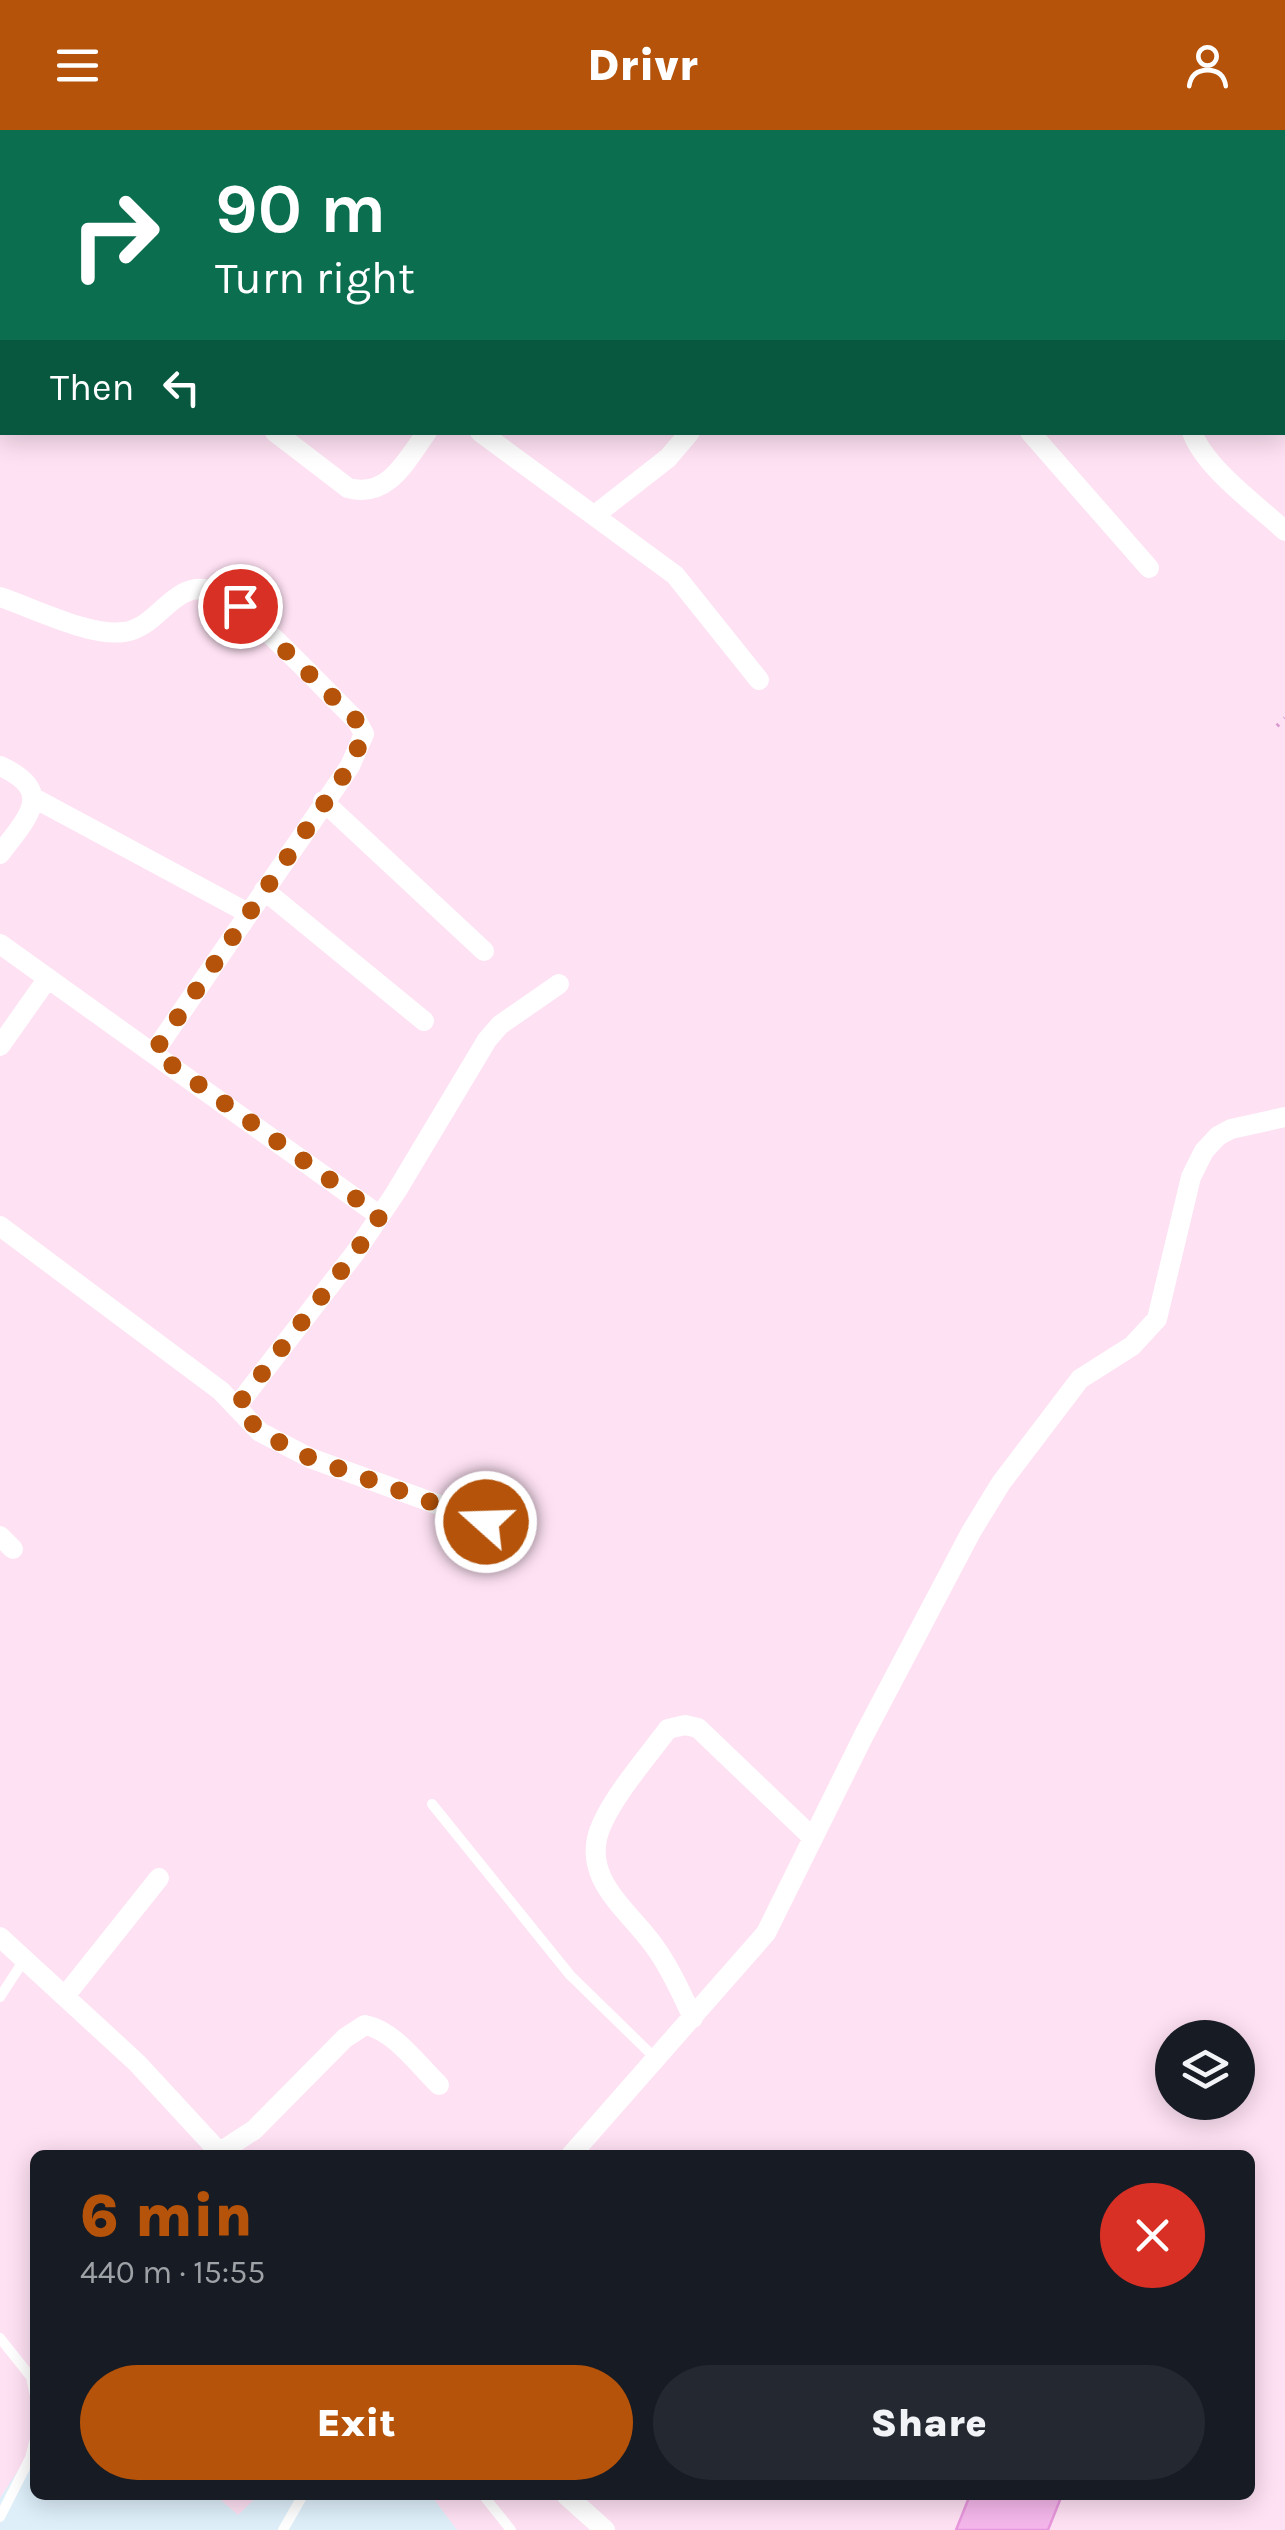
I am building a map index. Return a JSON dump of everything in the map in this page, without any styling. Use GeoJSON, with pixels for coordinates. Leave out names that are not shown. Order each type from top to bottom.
{"type":"FeatureCollection","features":[{"type":"Feature","properties":{"kind":"street"},"geometry":{"type":"LineString","coordinates":[[279,435],[348,488],[363,492],[380,488],[391,478],[424,435]]}},
{"type":"Feature","properties":{"kind":"street"},"geometry":{"type":"LineString","coordinates":[[484,435],[675,575],[759,680]]}},
{"type":"Feature","properties":{"kind":"street"},"geometry":{"type":"LineString","coordinates":[[596,515],[668,458],[687,435]]}},
{"type":"Feature","properties":{"kind":"street"},"geometry":{"type":"LineString","coordinates":[[1033,435],[1149,568]]}},
{"type":"Feature","properties":{"kind":"street"},"geometry":{"type":"LineString","coordinates":[[1193,435],[1210,461],[1285,530]]}},
{"type":"Feature","properties":{"kind":"street"},"geometry":{"type":"LineString","coordinates":[[0,596],[96,630],[122,633],[141,628],[190,589],[207,589],[226,596],[357,721],[364,734],[350,766],[154,1052]]}},
{"type":"Feature","properties":{"kind":"street"},"geometry":{"type":"LineString","coordinates":[[0,766],[21,776],[32,787],[34,798],[20,828],[0,854]]}},
{"type":"Feature","properties":{"kind":"street"},"geometry":{"type":"LineString","coordinates":[[34,798],[248,913]]}},
{"type":"Feature","properties":{"kind":"street"},"geometry":{"type":"LineString","coordinates":[[323,801],[484,951]]}},
{"type":"Feature","properties":{"kind":"street"},"geometry":{"type":"LineString","coordinates":[[264,890],[424,1021]]}},
{"type":"Feature","properties":{"kind":"street"},"geometry":{"type":"LineString","coordinates":[[0,944],[380,1216]]}},
{"type":"Feature","properties":{"kind":"street"},"geometry":{"type":"LineString","coordinates":[[0,1046],[48,978]]}},
{"type":"Feature","properties":{"kind":"street"},"geometry":{"type":"LineString","coordinates":[[237,1406],[355,1253],[487,1040],[500,1024],[560,984]]}},
{"type":"Feature","properties":{"kind":"street"},"geometry":{"type":"LineString","coordinates":[[575,2150],[766,1933],[971,1532],[1001,1483],[1080,1379],[1132,1346],[1156,1320],[1191,1177],[1204,1151],[1218,1136],[1231,1130],[1285,1117]]}},
{"type":"Feature","properties":{"kind":"street"},"geometry":{"type":"LineString","coordinates":[[0,1226],[237,1406],[260,1432],[310,1458],[486,1522]]}},
{"type":"Feature","properties":{"kind":"street"},"geometry":{"type":"LineString","coordinates":[[693,2018],[656,1947],[614,1901],[604,1882],[595,1861],[602,1822],[668,1729],[685,1725],[698,1728],[812,1838]]}},
{"type":"Feature","properties":{"kind":"street"},"geometry":{"type":"LineString","coordinates":[[65,1996],[159,1878]]}},
{"type":"Feature","properties":{"kind":"street"},"geometry":{"type":"LineString","coordinates":[[0,1937],[137,2063],[217,2150]]}},
{"type":"Feature","properties":{"kind":"street"},"geometry":{"type":"LineString","coordinates":[[226,2150],[254,2130],[344,2038],[365,2025],[389,2036],[439,2085]]}},
{"type":"Feature","properties":{"kind":"street"},"geometry":{"type":"LineString","coordinates":[[572,2500],[605,2530]]}},
{"type":"Feature","properties":{"kind":"lane"},"geometry":{"type":"LineString","coordinates":[[432,1804],[570,1975],[656,2059]]}},
{"type":"Feature","properties":{"kind":"lane"},"geometry":{"type":"LineString","coordinates":[[0,1997],[25,1958]]}},
{"type":"Feature","properties":{"kind":"lane"},"geometry":{"type":"LineString","coordinates":[[0,2338],[30,2376]]}},
{"type":"Feature","properties":{"kind":"lane"},"geometry":{"type":"LineString","coordinates":[[0,2517],[30,2458]]}},
{"type":"Feature","properties":{"kind":"lane"},"geometry":{"type":"LineString","coordinates":[[283,2530],[300,2500]]}},
{"type":"Feature","properties":{"kind":"lane"},"geometry":{"type":"LineString","coordinates":[[487,2500],[511,2530]]}},
{"type":"Feature","properties":{"kind":"path"},"geometry":{"type":"LineString","coordinates":[[1277,726],[1285,718]]}},
{"type":"Feature","properties":{"kind":"shaded area"},"geometry":{"type":"Polygon","coordinates":[[[30,2453],[30,2500],[221,2500],[238,2515],[254,2500],[435,2500],[457,2530],[0,2530],[0,2498],[30,2453]]]}},
{"type":"Feature","properties":{"kind":"building"},"geometry":{"type":"Polygon","coordinates":[[[968,2500],[1060,2500],[1048,2530],[956,2530],[968,2500]]]}},
{"type":"Feature","properties":{"kind":"route"},"geometry":{"type":"LineString","coordinates":[[240,606],[357,721],[364,734],[350,766],[154,1052],[380,1216],[237,1406],[260,1432],[282,1445],[486,1522]]}}]}
